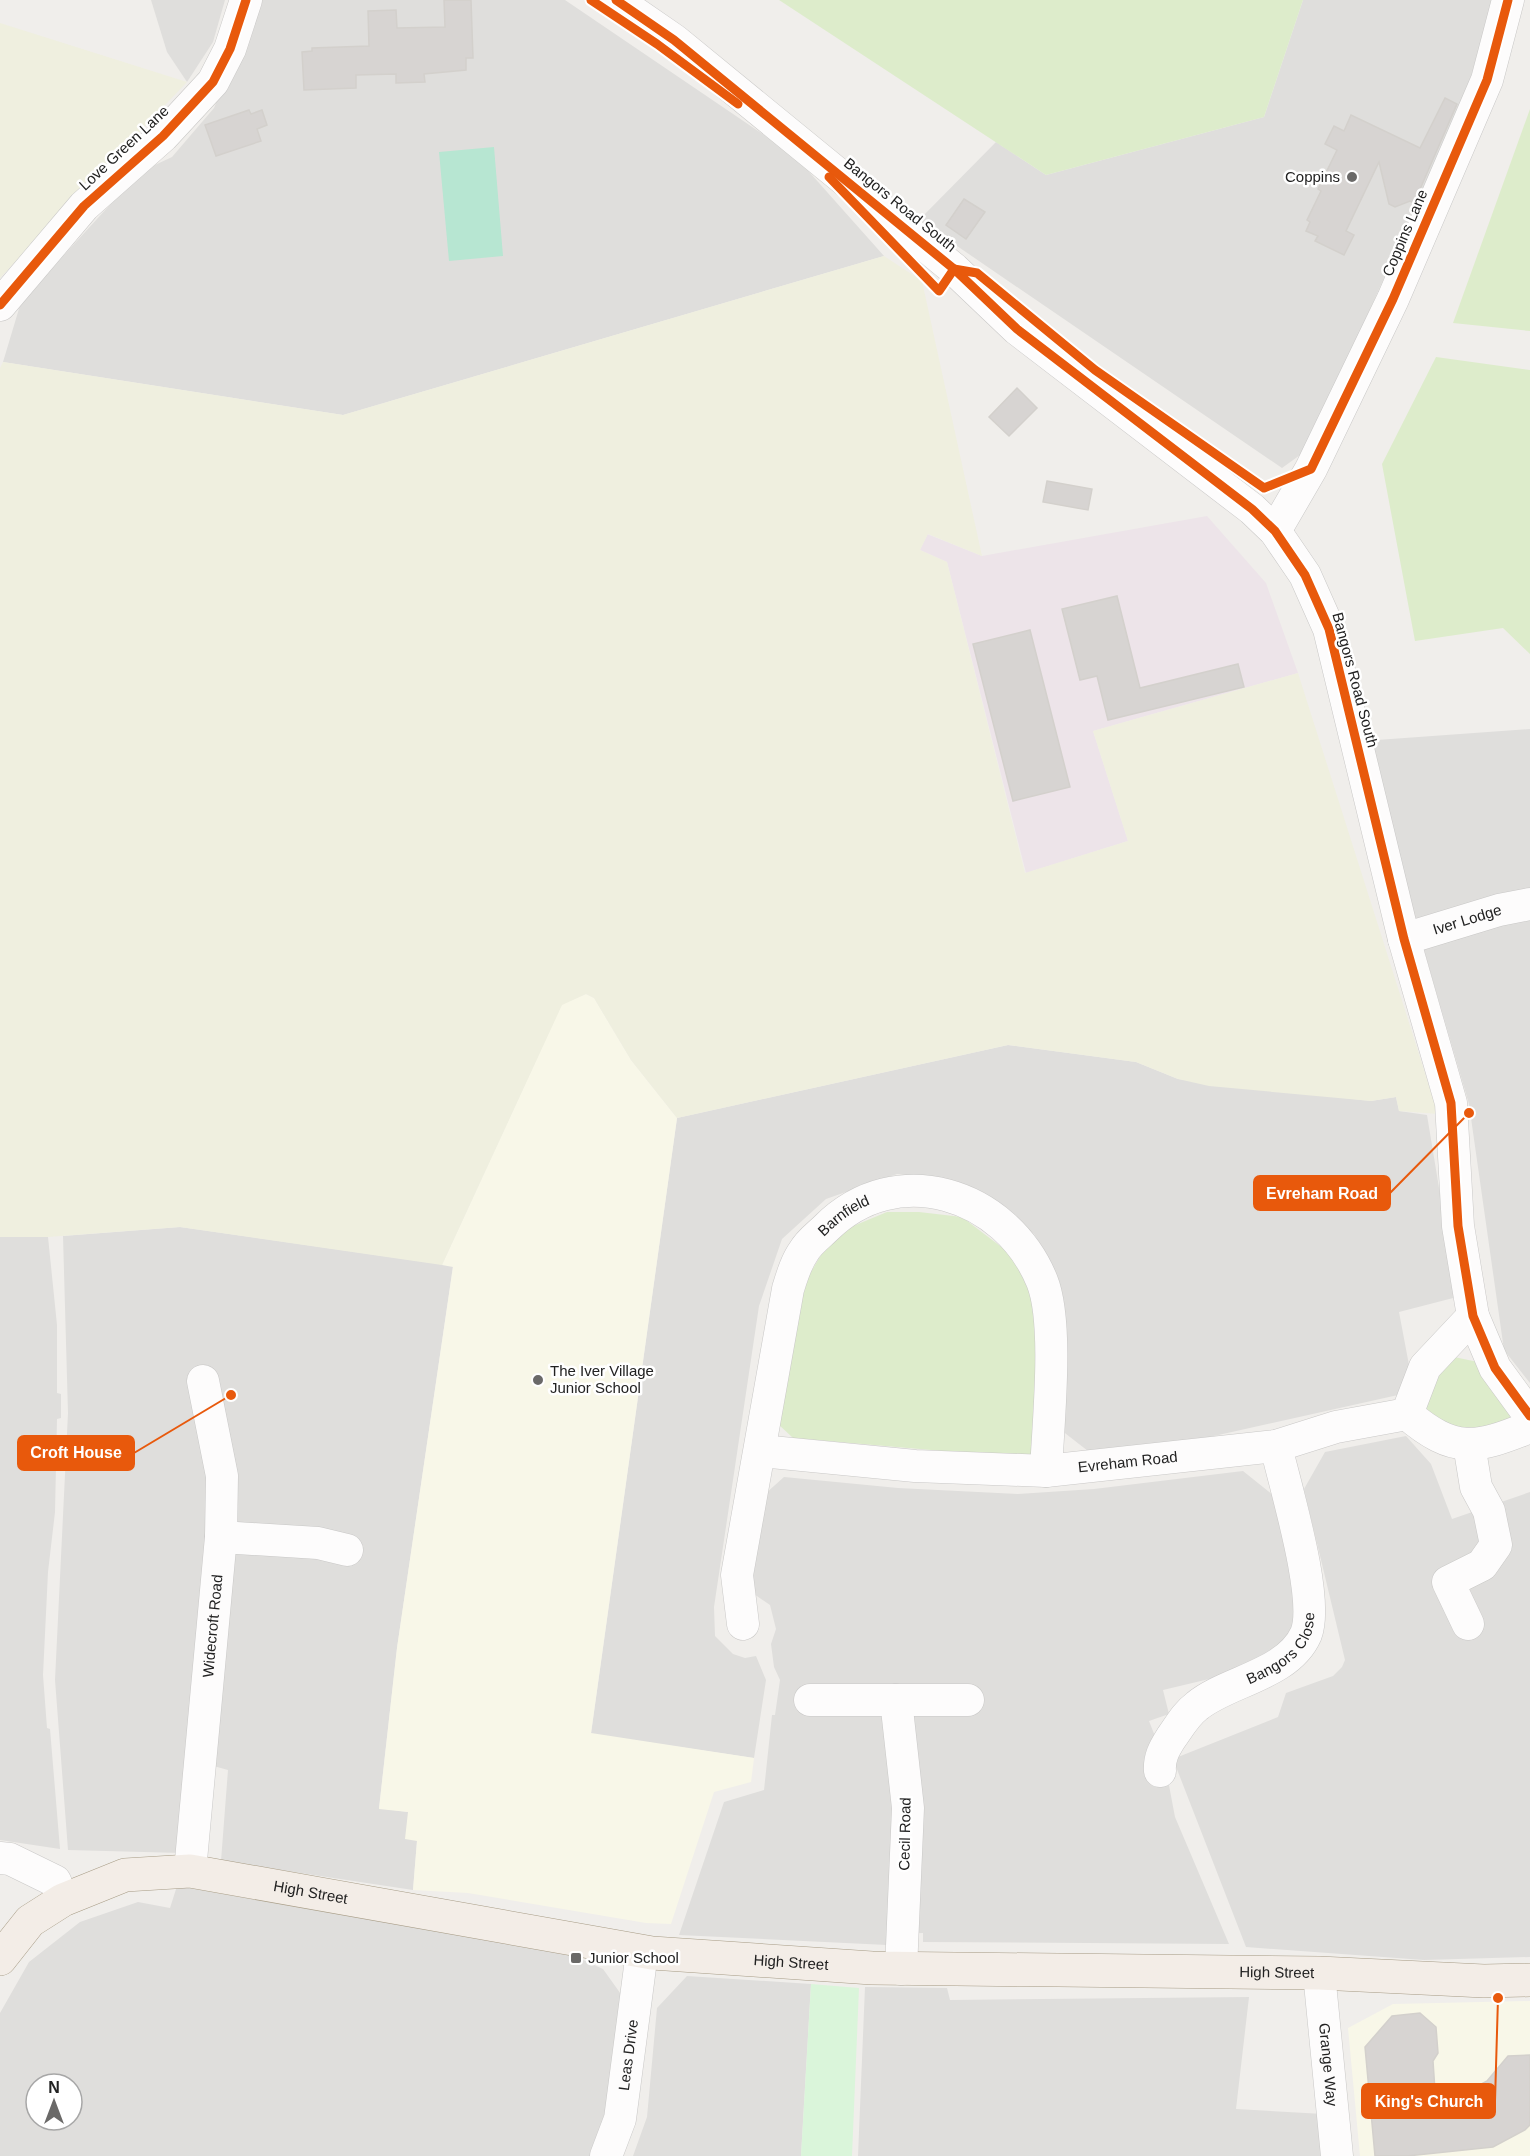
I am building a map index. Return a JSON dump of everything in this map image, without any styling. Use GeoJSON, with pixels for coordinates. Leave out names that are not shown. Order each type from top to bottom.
{"type":"FeatureCollection","features":[{"type":"Feature","properties":{"kind":"main road","name":"High Street"},"geometry":{"type":"LineString","coordinates":[[0,1959],[30,1921],[63,1900],[125,1875],[190,1871],[642,1952],[901,1969],[1319,1973],[1484,1981],[1530,1980]]}},
{"type":"Feature","properties":{"kind":"street","name":"Love Green Lane"},"geometry":{"type":"LineString","coordinates":[[0,305],[84,206],[163,136],[213,82],[231,49],[246,0]]}},
{"type":"Feature","properties":{"kind":"street","name":"Bangors Road South"},"geometry":{"type":"LineString","coordinates":[[616,0],[674,40],[954,269],[1017,330],[1252,509],[1275,531],[1305,575],[1329,629],[1404,939],[1451,1103],[1458,1226],[1473,1316],[1495,1368],[1530,1416]]}},
{"type":"Feature","properties":{"kind":"street","name":"Coppins Lane"},"geometry":{"type":"LineString","coordinates":[[1275,531],[1311,469],[1393,299],[1487,80],[1508,0]]}},
{"type":"Feature","properties":{"kind":"street","name":"Iver Lodge"},"geometry":{"type":"LineString","coordinates":[[1404,939],[1499,910],[1530,904]]}},
{"type":"Feature","properties":{"kind":"street","name":"Barnfield"},"geometry":{"type":"LineString","coordinates":[[743,1624],[737,1575],[751,1488],[761,1451],[788,1289],[804,1250],[850,1207],[879,1196],[903,1191],[941,1192],[967,1201],[1009,1231],[1042,1281],[1049,1310],[1050,1355],[1046,1472]]}},
{"type":"Feature","properties":{"kind":"street"},"geometry":{"type":"LineString","coordinates":[[1473,1316],[1425,1367],[1407,1414],[1426,1430],[1456,1444],[1489,1444],[1530,1427]]}},
{"type":"Feature","properties":{"kind":"street","name":"Widecroft Road"},"geometry":{"type":"LineString","coordinates":[[190,1871],[221,1537],[222,1476],[203,1381]]}},
{"type":"Feature","properties":{"kind":"street","name":"Evreham Road"},"geometry":{"type":"LineString","coordinates":[[761,1451],[915,1466],[1046,1472],[1276,1446],[1336,1426],[1407,1414]]}},
{"type":"Feature","properties":{"kind":"street"},"geometry":{"type":"LineString","coordinates":[[1468,1624],[1448,1582],[1482,1565],[1496,1545],[1489,1511],[1476,1487],[1469,1444]]}},
{"type":"Feature","properties":{"kind":"street","name":"Bangors Close"},"geometry":{"type":"LineString","coordinates":[[1160,1771],[1159,1761],[1166,1746],[1197,1705],[1278,1664],[1295,1649],[1305,1634],[1309,1617],[1303,1560],[1276,1446]]}},
{"type":"Feature","properties":{"kind":"street"},"geometry":{"type":"LineString","coordinates":[[221,1537],[318,1543],[347,1550]]}},
{"type":"Feature","properties":{"kind":"street"},"geometry":{"type":"LineString","coordinates":[[810,1700],[968,1700]]}},
{"type":"Feature","properties":{"kind":"street","name":"Cecil Road"},"geometry":{"type":"LineString","coordinates":[[897,1700],[908,1808],[901,1969]]}},
{"type":"Feature","properties":{"kind":"street"},"geometry":{"type":"LineString","coordinates":[[0,1858],[10,1859],[55,1881],[63,1900]]}},
{"type":"Feature","properties":{"kind":"street","name":"Leas Drive"},"geometry":{"type":"LineString","coordinates":[[606,2156],[620,2119],[642,1952]]}},
{"type":"Feature","properties":{"kind":"street","name":"Grange Way"},"geometry":{"type":"LineString","coordinates":[[1319,1973],[1337,2156]]}},
{"type":"Feature","properties":{"kind":"shaded area"},"geometry":{"type":"Polygon","coordinates":[[[151,0],[225,0],[213,42],[187,82],[167,52],[151,0]]]}},
{"type":"Feature","properties":{"kind":"shaded area"},"geometry":{"type":"Polygon","coordinates":[[[258,0],[565,0],[795,156],[884,256],[343,415],[3,362],[21,302],[140,172],[172,157],[214,108],[258,0]]]}},
{"type":"Feature","properties":{"kind":"shaded area"},"geometry":{"type":"Polygon","coordinates":[[[1303,0],[1493,0],[1465,97],[1307,450],[1282,468],[919,220],[996,142],[1046,175],[1264,117],[1303,0]]]}},
{"type":"Feature","properties":{"kind":"shaded area"},"geometry":{"type":"Polygon","coordinates":[[[1207,516],[1266,583],[1298,673],[1093,731],[1128,841],[1026,873],[947,562],[920,550],[927,534],[982,556],[1207,516]]]}},
{"type":"Feature","properties":{"kind":"shaded area"},"geometry":{"type":"Polygon","coordinates":[[[1530,729],[1530,1383],[1504,1350],[1469,1104],[1363,741],[1530,729]]]}},
{"type":"Feature","properties":{"kind":"shaded area","name":"The Iver Village Junior School"},"geometry":{"type":"Polygon","coordinates":[[[586,994],[594,998],[631,1060],[677,1118],[591,1733],[754,1758],[751,1782],[714,1792],[671,1924],[646,1923],[468,1893],[413,1890],[417,1841],[405,1839],[408,1812],[379,1809],[397,1648],[453,1267],[442,1265],[562,1004],[586,994]]]}},
{"type":"Feature","properties":{"kind":"shaded area"},"geometry":{"type":"Polygon","coordinates":[[[1008,1045],[1136,1062],[1178,1079],[1371,1101],[1396,1097],[1399,1111],[1427,1115],[1457,1297],[1399,1312],[1409,1365],[1398,1395],[1196,1440],[1088,1451],[1061,1430],[1067,1359],[1062,1293],[1051,1262],[1034,1234],[985,1197],[942,1179],[897,1174],[826,1199],[782,1239],[759,1306],[714,1607],[715,1636],[733,1654],[745,1658],[756,1656],[766,1680],[754,1758],[591,1734],[677,1118],[1008,1045]]]}},
{"type":"Feature","properties":{"kind":"shaded area"},"geometry":{"type":"Polygon","coordinates":[[[180,1227],[453,1266],[397,1648],[379,1808],[408,1812],[417,1841],[413,1890],[221,1861],[228,1770],[192,1760],[182,1853],[68,1850],[55,1680],[68,1413],[63,1236],[180,1227]]]}},
{"type":"Feature","properties":{"kind":"shaded area"},"geometry":{"type":"Polygon","coordinates":[[[0,1237],[48,1237],[57,1325],[57,1393],[61,1394],[61,1418],[57,1419],[55,1512],[48,1572],[43,1675],[60,1849],[0,1840],[0,1237]]]}},
{"type":"Feature","properties":{"kind":"shaded area"},"geometry":{"type":"Polygon","coordinates":[[[1406,1436],[1431,1464],[1452,1519],[1530,1492],[1530,1957],[1424,1960],[1246,1947],[1173,1759],[1278,1717],[1286,1693],[1333,1676],[1342,1667],[1345,1660],[1304,1489],[1325,1452],[1406,1436]]]}},
{"type":"Feature","properties":{"kind":"shaded area"},"geometry":{"type":"Polygon","coordinates":[[[1243,1471],[1278,1499],[1305,1612],[1272,1664],[1163,1690],[1169,1714],[1149,1721],[1164,1759],[1175,1817],[1229,1944],[923,1942],[923,1933],[889,1934],[887,1945],[679,1935],[724,1802],[764,1790],[772,1715],[775,1715],[780,1680],[774,1667],[771,1644],[776,1629],[770,1605],[754,1594],[752,1582],[765,1494],[784,1477],[898,1488],[1018,1494],[1094,1489],[1243,1471]]]}},
{"type":"Feature","properties":{"kind":"shaded area"},"geometry":{"type":"Polygon","coordinates":[[[177,1886],[572,1955],[603,1969],[623,1997],[600,2156],[0,2156],[0,2013],[29,1962],[80,1922],[138,1902],[170,1908],[177,1886]]]}},
{"type":"Feature","properties":{"kind":"shaded area"},"geometry":{"type":"Polygon","coordinates":[[[687,1976],[811,1984],[801,2156],[633,2156],[647,2117],[657,2008],[687,1976]]]}},
{"type":"Feature","properties":{"kind":"shaded area"},"geometry":{"type":"Polygon","coordinates":[[[865,1987],[947,1988],[950,2000],[1249,1997],[1236,2109],[1323,2114],[1328,2156],[858,2156],[865,1987]]]}},
{"type":"Feature","properties":{"kind":"shaded area"},"geometry":{"type":"Polygon","coordinates":[[[1530,2001],[1530,2055],[1526,2055],[1526,2058],[1530,2072],[1530,2156],[1360,2156],[1348,2028],[1393,2004],[1530,2001]]]}},
{"type":"Feature","properties":{"kind":"green space"},"geometry":{"type":"Polygon","coordinates":[[[779,0],[1303,0],[1264,117],[1046,175],[779,0]]]}},
{"type":"Feature","properties":{"kind":"green space"},"geometry":{"type":"Polygon","coordinates":[[[0,23],[187,82],[0,278],[0,23]]]}},
{"type":"Feature","properties":{"kind":"green space"},"geometry":{"type":"Polygon","coordinates":[[[1530,109],[1530,331],[1453,323],[1530,109]]]}},
{"type":"Feature","properties":{"kind":"green space"},"geometry":{"type":"Polygon","coordinates":[[[494,147],[503,256],[449,261],[439,152],[494,147]]]}},
{"type":"Feature","properties":{"kind":"green space"},"geometry":{"type":"Polygon","coordinates":[[[884,256],[922,281],[982,556],[928,534],[920,550],[947,562],[1025,873],[1128,841],[1093,731],[1298,673],[1438,1114],[1399,1111],[1396,1097],[1371,1101],[1209,1086],[1178,1079],[1136,1062],[1008,1045],[677,1118],[631,1060],[594,998],[586,994],[562,1005],[442,1265],[180,1227],[48,1237],[0,1237],[0,368],[3,362],[343,415],[884,256]]]}},
{"type":"Feature","properties":{"kind":"green space"},"geometry":{"type":"Polygon","coordinates":[[[1436,357],[1530,370],[1530,654],[1503,628],[1415,641],[1382,464],[1436,357]]]}},
{"type":"Feature","properties":{"kind":"green space"},"geometry":{"type":"Polygon","coordinates":[[[887,1212],[919,1212],[962,1217],[1008,1252],[1035,1295],[1038,1442],[1034,1454],[1012,1457],[793,1438],[777,1423],[805,1282],[821,1255],[846,1229],[887,1212]]]}},
{"type":"Feature","properties":{"kind":"green space"},"geometry":{"type":"Polygon","coordinates":[[[1454,1357],[1478,1362],[1511,1415],[1509,1425],[1465,1442],[1423,1411],[1425,1386],[1454,1357]]]}},
{"type":"Feature","properties":{"kind":"green space"},"geometry":{"type":"Polygon","coordinates":[[[811,1984],[859,1988],[852,2156],[801,2156],[811,1984]]]}},
{"type":"Feature","properties":{"kind":"building"},"geometry":{"type":"Polygon","coordinates":[[[444,0],[471,0],[473,58],[466,58],[466,70],[424,74],[425,82],[396,83],[396,74],[356,75],[356,88],[304,90],[302,52],[312,51],[312,48],[369,46],[368,11],[396,10],[397,28],[445,27],[444,0]]]}},
{"type":"Feature","properties":{"kind":"building","name":"Coppins"},"geometry":{"type":"Polygon","coordinates":[[[1445,98],[1457,104],[1414,203],[1410,201],[1395,207],[1389,204],[1379,162],[1346,231],[1354,235],[1344,255],[1315,241],[1318,236],[1306,231],[1310,222],[1307,220],[1321,191],[1318,189],[1337,150],[1325,144],[1334,126],[1344,131],[1351,115],[1420,148],[1445,98]]]}},
{"type":"Feature","properties":{"kind":"building"},"geometry":{"type":"Polygon","coordinates":[[[249,110],[251,114],[262,110],[267,125],[257,129],[261,141],[216,156],[205,125],[249,110]]]}},
{"type":"Feature","properties":{"kind":"building"},"geometry":{"type":"Polygon","coordinates":[[[964,199],[985,212],[966,239],[946,225],[964,199]]]}},
{"type":"Feature","properties":{"kind":"building"},"geometry":{"type":"Polygon","coordinates":[[[1017,388],[1037,408],[1009,436],[989,417],[1017,388]]]}},
{"type":"Feature","properties":{"kind":"building"},"geometry":{"type":"Polygon","coordinates":[[[1047,481],[1092,489],[1088,510],[1043,502],[1047,481]]]}},
{"type":"Feature","properties":{"kind":"building"},"geometry":{"type":"Polygon","coordinates":[[[1117,596],[1140,688],[1238,664],[1244,687],[1108,720],[1097,676],[1080,680],[1062,609],[1117,596]]]}},
{"type":"Feature","properties":{"kind":"building"},"geometry":{"type":"Polygon","coordinates":[[[1030,630],[1070,787],[1013,801],[973,644],[1030,630]]]}},
{"type":"Feature","properties":{"kind":"building"},"geometry":{"type":"Polygon","coordinates":[[[1420,2013],[1436,2027],[1438,2053],[1433,2061],[1435,2091],[1476,2087],[1487,2081],[1508,2056],[1530,2055],[1530,2125],[1525,2130],[1493,2147],[1407,2156],[1375,2156],[1365,2047],[1392,2016],[1420,2013]]]}},
{"type":"Feature","properties":{"kind":"cycle path"},"geometry":{"type":"LineString","coordinates":[[0,305],[84,206],[163,136],[213,82],[230,49],[246,0]]}},
{"type":"Feature","properties":{"kind":"cycle path"},"geometry":{"type":"LineString","coordinates":[[591,0],[657,44],[738,104]]}},
{"type":"Feature","properties":{"kind":"cycle path"},"geometry":{"type":"LineString","coordinates":[[616,0],[674,40],[954,269],[1017,329],[1252,509],[1275,531],[1305,575],[1329,629],[1404,939],[1451,1103],[1458,1226],[1473,1316],[1495,1368],[1530,1416]]}},
{"type":"Feature","properties":{"kind":"cycle path"},"geometry":{"type":"LineString","coordinates":[[829,177],[939,291],[954,269],[977,273],[1095,370],[1264,488],[1311,469],[1393,299],[1487,80],[1508,0]]}},
{"type":"Feature","properties":{"kind":"place","name":"Coppins"},"geometry":{"type":"Point","coordinates":[1352,177]}},
{"type":"Feature","properties":{"kind":"place","name":"Evreham Road"},"geometry":{"type":"Point","coordinates":[1469,1113]}},
{"type":"Feature","properties":{"kind":"place","name":"The Iver Village Junior School"},"geometry":{"type":"Point","coordinates":[538,1380]}},
{"type":"Feature","properties":{"kind":"place","name":"Croft House"},"geometry":{"type":"Point","coordinates":[231,1395]}},
{"type":"Feature","properties":{"kind":"place","name":"Junior School"},"geometry":{"type":"Point","coordinates":[576,1958]}},
{"type":"Feature","properties":{"kind":"place","name":"King's Church"},"geometry":{"type":"Point","coordinates":[1498,1998]}}]}
